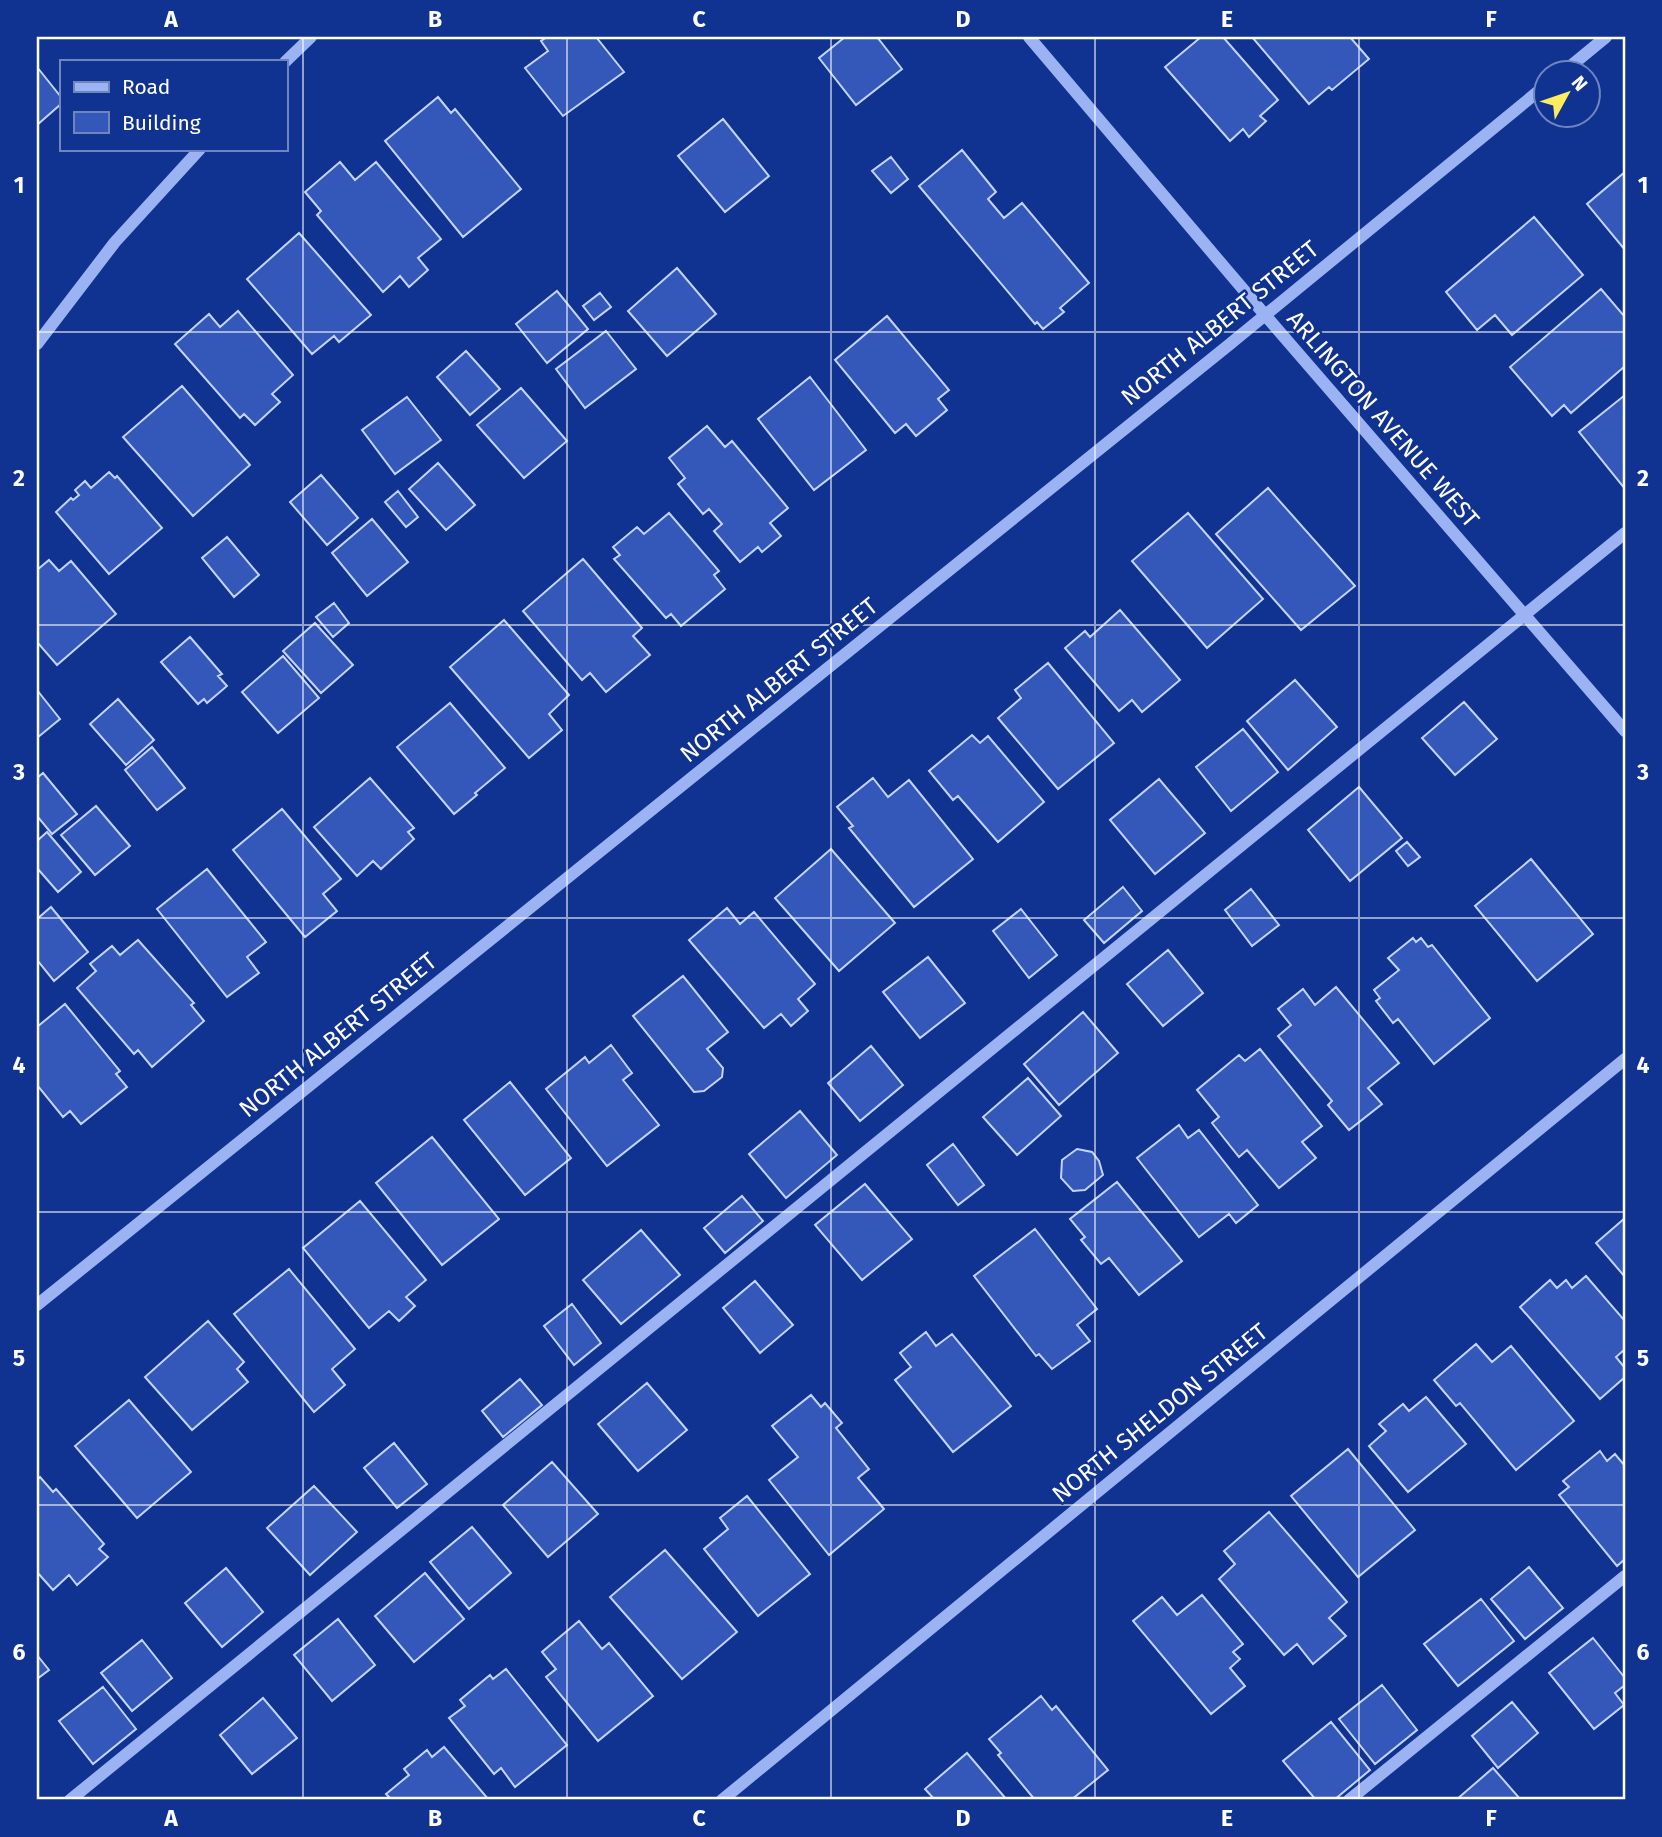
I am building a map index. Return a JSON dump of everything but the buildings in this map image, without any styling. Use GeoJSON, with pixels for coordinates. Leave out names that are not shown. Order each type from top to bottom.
{"type":"FeatureCollection","features":[{"type":"Feature","properties":{"kind":"street"},"geometry":{"type":"LineString","coordinates":[[287,60],[310,37]]}},
{"type":"Feature","properties":{"kind":"street","name":"ARLINGTON AVENUE WEST"},"geometry":{"type":"LineString","coordinates":[[1029,37],[1625,732]]}},
{"type":"Feature","properties":{"kind":"street"},"geometry":{"type":"LineString","coordinates":[[1578,60],[1606,37]]}},
{"type":"Feature","properties":{"kind":"street","name":"NORTH ALBERT STREET"},"geometry":{"type":"LineString","coordinates":[[37,1305],[1265,315],[1532,96]]}},
{"type":"Feature","properties":{"kind":"street"},"geometry":{"type":"LineString","coordinates":[[37,344],[115,242],[199,150]]}},
{"type":"Feature","properties":{"kind":"street"},"geometry":{"type":"LineString","coordinates":[[70,1800],[1625,533]]}},
{"type":"Feature","properties":{"kind":"street","name":"NORTH SHELDON STREET"},"geometry":{"type":"LineString","coordinates":[[722,1800],[1625,1059]]}},
{"type":"Feature","properties":{"kind":"street"},"geometry":{"type":"LineString","coordinates":[[1349,1800],[1625,1576]]}}]}
